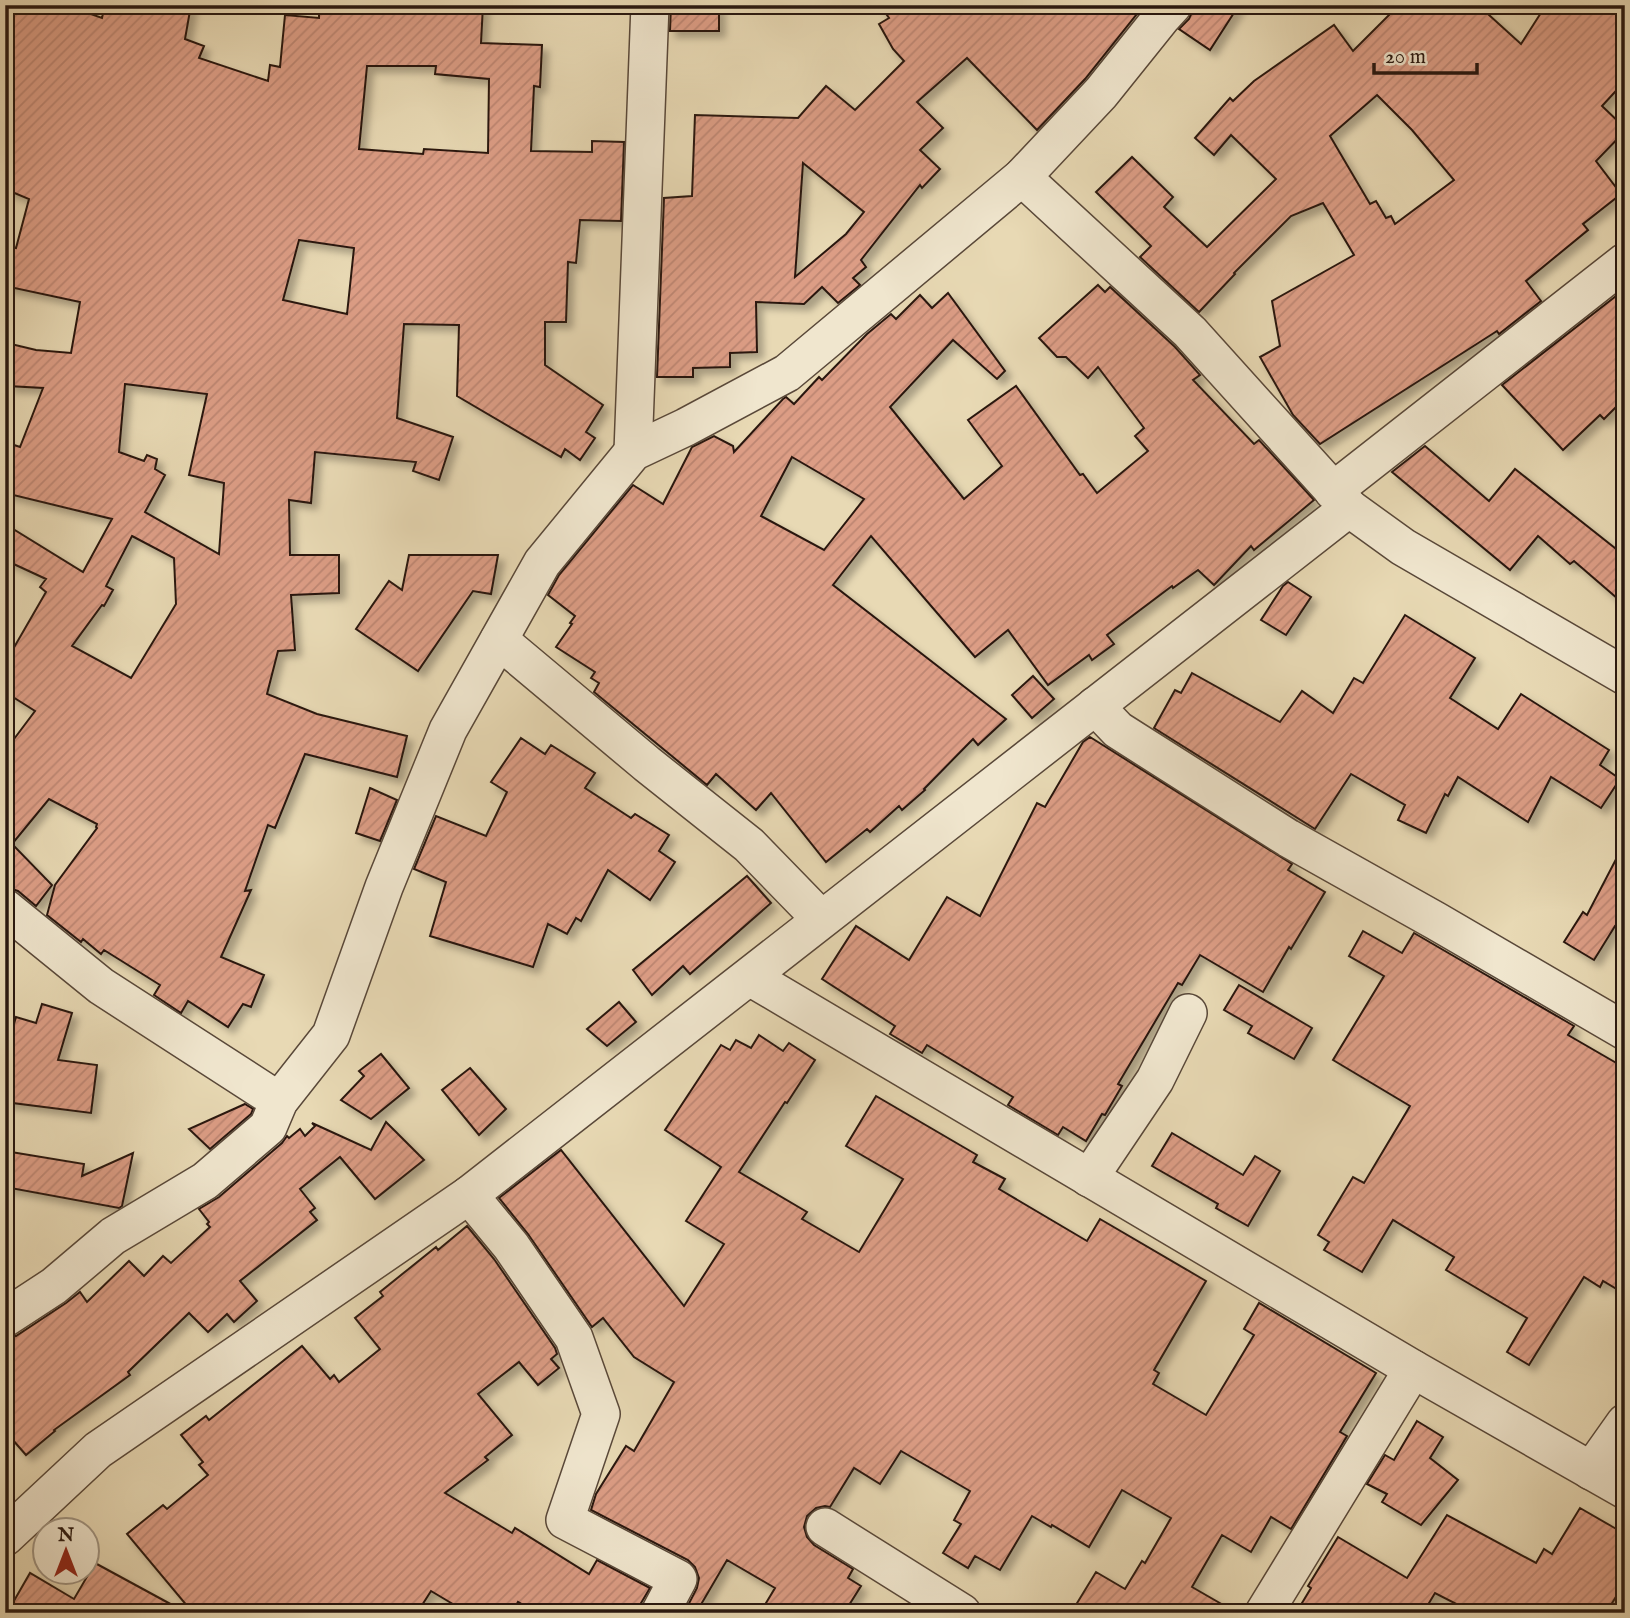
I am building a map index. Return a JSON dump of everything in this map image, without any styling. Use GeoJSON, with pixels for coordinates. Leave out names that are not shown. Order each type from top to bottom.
{"type":"FeatureCollection","features":[{"type":"Feature","properties":{"kind":"street"},"geometry":{"type":"LineString","coordinates":[[633,452],[650,5]]}},
{"type":"Feature","properties":{"kind":"street"},"geometry":{"type":"LineString","coordinates":[[5,1318],[54,1286],[113,1236],[205,1181],[268,1127],[279,1101],[331,1035],[384,887],[448,730],[542,563],[633,452],[787,373],[1022,177],[1101,93],[1173,5]]}},
{"type":"Feature","properties":{"kind":"street"},"geometry":{"type":"LineString","coordinates":[[1022,177],[1190,332],[1341,499],[1403,547],[1625,676]]}},
{"type":"Feature","properties":{"kind":"street"},"geometry":{"type":"LineString","coordinates":[[5,1537],[98,1450],[469,1195],[750,978],[821,919],[1095,706],[1625,262]]}},
{"type":"Feature","properties":{"kind":"street"},"geometry":{"type":"LineString","coordinates":[[499,640],[749,845],[821,919]]}},
{"type":"Feature","properties":{"kind":"street"},"geometry":{"type":"LineString","coordinates":[[1095,706],[1118,730],[1288,838],[1625,1031]]}},
{"type":"Feature","properties":{"kind":"street"},"geometry":{"type":"LineString","coordinates":[[5,908],[101,986],[279,1101]]}},
{"type":"Feature","properties":{"kind":"street"},"geometry":{"type":"LineString","coordinates":[[750,978],[1413,1369],[1625,1490]]}},
{"type":"Feature","properties":{"kind":"street"},"geometry":{"type":"LineString","coordinates":[[1089,1178],[1155,1080],[1188,1013]]}},
{"type":"Feature","properties":{"kind":"street"},"geometry":{"type":"LineString","coordinates":[[469,1195],[511,1246],[574,1338],[601,1414],[565,1520],[678,1579],[660,1613]]}},
{"type":"Feature","properties":{"kind":"street"},"geometry":{"type":"LineString","coordinates":[[1264,1613],[1413,1369]]}},
{"type":"Feature","properties":{"kind":"street"},"geometry":{"type":"LineString","coordinates":[[1591,1471],[1625,1423]]}},
{"type":"Feature","properties":{"kind":"street"},"geometry":{"type":"LineString","coordinates":[[825,1527],[962,1613]]}},
{"type":"Feature","properties":{"kind":"building"},"geometry":{"type":"Polygon","coordinates":[[[5,5],[65,5],[102,18],[105,5],[191,5],[185,39],[204,46],[199,58],[268,81],[270,65],[280,67],[285,15],[319,18],[319,5],[483,5],[481,43],[542,45],[540,87],[534,86],[531,151],[592,152],[592,141],[624,142],[621,221],[580,220],[576,263],[568,262],[566,322],[545,322],[545,365],[603,405],[586,432],[595,438],[580,460],[565,449],[561,457],[457,396],[459,325],[404,324],[397,418],[453,437],[439,480],[413,471],[416,462],[315,452],[311,503],[289,500],[290,555],[339,555],[339,593],[291,595],[295,650],[278,651],[267,694],[317,714],[407,736],[397,777],[305,754],[275,828],[268,825],[245,891],[251,890],[221,957],[264,975],[251,1007],[243,1004],[228,1027],[188,1001],[181,1013],[154,995],[160,985],[104,950],[101,954],[83,939],[81,942],[47,915],[55,885],[97,828],[97,824],[49,799],[12,844],[52,885],[36,906],[18,891],[5,887],[5,751],[35,711],[5,692],[5,663],[46,592],[40,587],[46,579],[5,560],[5,524],[83,572],[112,519],[5,493],[5,442],[20,447],[43,388],[8,386],[11,344],[36,350],[71,353],[80,302],[5,286],[5,246],[16,248],[29,199],[5,189],[5,5]],[[367,66],[359,149],[423,154],[424,149],[488,153],[489,79],[435,74],[436,66],[367,66]],[[299,240],[283,300],[347,314],[354,248],[299,240]],[[125,384],[119,452],[144,461],[147,455],[157,459],[155,469],[165,475],[145,512],[219,554],[224,483],[189,475],[207,394],[125,384]],[[132,536],[106,586],[113,590],[104,606],[102,605],[72,646],[131,678],[176,604],[174,558],[132,536]]]}},
{"type":"Feature","properties":{"kind":"building"},"geometry":{"type":"Polygon","coordinates":[[[671,5],[719,5],[719,31],[670,31],[671,5]]]}},
{"type":"Feature","properties":{"kind":"building"},"geometry":{"type":"Polygon","coordinates":[[[880,5],[1144,5],[1085,79],[1037,130],[967,58],[917,102],[943,128],[920,150],[940,169],[922,188],[920,185],[861,260],[866,267],[853,278],[860,285],[838,303],[822,287],[804,304],[756,302],[757,352],[730,353],[730,367],[693,368],[693,377],[657,377],[664,198],[692,196],[695,115],[798,118],[826,86],[855,110],[904,61],[893,49],[879,24],[889,18],[880,5]],[[803,163],[795,277],[846,234],[864,212],[803,163]]]}},
{"type":"Feature","properties":{"kind":"building"},"geometry":{"type":"Polygon","coordinates":[[[1193,5],[1239,5],[1210,50],[1179,29],[1189,19],[1193,5]]]}},
{"type":"Feature","properties":{"kind":"building"},"geometry":{"type":"Polygon","coordinates":[[[1399,5],[1478,5],[1521,44],[1546,5],[1625,5],[1625,81],[1602,106],[1625,131],[1596,161],[1621,194],[1583,224],[1588,230],[1526,281],[1541,301],[1499,334],[1497,331],[1320,444],[1293,415],[1260,357],[1280,346],[1272,301],[1354,255],[1323,203],[1291,216],[1199,312],[1140,257],[1151,246],[1096,192],[1132,157],[1173,197],[1164,207],[1207,247],[1276,179],[1231,135],[1214,155],[1195,138],[1230,98],[1233,101],[1254,81],[1334,25],[1353,51],[1399,5]],[[1377,95],[1330,136],[1370,204],[1376,201],[1386,218],[1391,216],[1395,224],[1454,180],[1412,130],[1377,95]]]}},
{"type":"Feature","properties":{"kind":"building"},"geometry":{"type":"Polygon","coordinates":[[[1098,285],[1105,292],[1110,287],[1175,347],[1200,375],[1193,380],[1254,444],[1259,440],[1314,500],[1254,550],[1251,546],[1214,585],[1198,570],[1107,635],[1114,644],[1092,660],[1089,655],[1048,685],[1008,630],[975,657],[871,536],[833,585],[1006,719],[978,745],[973,739],[925,790],[902,810],[899,806],[870,832],[867,829],[826,862],[771,793],[756,810],[716,774],[707,785],[594,692],[599,683],[591,678],[595,672],[556,647],[575,616],[548,595],[559,575],[633,485],[663,504],[692,447],[714,436],[733,446],[734,452],[783,399],[786,397],[794,404],[819,377],[822,380],[867,334],[891,314],[896,319],[920,295],[932,308],[948,293],[1005,371],[997,379],[953,340],[890,407],[964,499],[1002,466],[968,420],[1016,386],[1080,475],[1083,474],[1097,493],[1148,451],[1135,436],[1144,428],[1098,367],[1088,378],[1066,357],[1057,357],[1039,338],[1098,285]],[[792,457],[761,516],[824,550],[864,499],[792,457]]]}},
{"type":"Feature","properties":{"kind":"building"},"geometry":{"type":"Polygon","coordinates":[[[1625,289],[1625,398],[1604,419],[1600,415],[1563,450],[1502,385],[1625,289]]]}},
{"type":"Feature","properties":{"kind":"building"},"geometry":{"type":"Polygon","coordinates":[[[1425,446],[1489,501],[1515,469],[1625,556],[1625,605],[1574,561],[1570,564],[1538,536],[1510,570],[1392,472],[1425,446]]]}},
{"type":"Feature","properties":{"kind":"building"},"geometry":{"type":"Polygon","coordinates":[[[409,555],[498,555],[491,594],[473,591],[418,671],[356,629],[389,581],[402,590],[409,555]]]}},
{"type":"Feature","properties":{"kind":"building"},"geometry":{"type":"Polygon","coordinates":[[[1288,582],[1311,597],[1286,635],[1261,620],[1288,582]]]}},
{"type":"Feature","properties":{"kind":"building"},"geometry":{"type":"Polygon","coordinates":[[[1405,615],[1475,658],[1450,698],[1498,729],[1521,694],[1609,750],[1600,765],[1620,779],[1601,808],[1551,777],[1528,822],[1458,777],[1448,796],[1445,794],[1426,833],[1398,820],[1405,805],[1351,774],[1315,829],[1154,728],[1175,690],[1181,693],[1192,673],[1280,722],[1302,691],[1333,713],[1354,678],[1363,683],[1405,615]]]}},
{"type":"Feature","properties":{"kind":"building"},"geometry":{"type":"Polygon","coordinates":[[[1033,676],[1054,699],[1032,718],[1012,695],[1033,676]]]}},
{"type":"Feature","properties":{"kind":"building"},"geometry":{"type":"Polygon","coordinates":[[[1090,737],[1292,864],[1288,870],[1325,892],[1263,992],[1200,955],[1182,985],[1178,983],[1118,1084],[1122,1086],[1086,1141],[1063,1127],[1058,1135],[1008,1105],[1013,1097],[927,1045],[922,1053],[890,1034],[895,1026],[822,979],[856,926],[909,960],[947,897],[980,916],[1037,803],[1045,807],[1083,742],[1090,737]]]}},
{"type":"Feature","properties":{"kind":"building"},"geometry":{"type":"Polygon","coordinates":[[[521,738],[545,754],[551,745],[595,773],[585,788],[631,818],[635,814],[669,835],[659,851],[675,862],[650,900],[608,870],[581,921],[576,918],[567,934],[548,924],[533,967],[430,936],[446,882],[414,869],[436,816],[486,836],[507,792],[491,782],[521,738]]]}},
{"type":"Feature","properties":{"kind":"building"},"geometry":{"type":"Polygon","coordinates":[[[370,788],[397,800],[380,841],[356,833],[370,788]]]}},
{"type":"Feature","properties":{"kind":"building"},"geometry":{"type":"Polygon","coordinates":[[[1625,842],[1625,931],[1615,926],[1594,960],[1564,942],[1583,912],[1587,915],[1625,842]]]}},
{"type":"Feature","properties":{"kind":"building"},"geometry":{"type":"Polygon","coordinates":[[[747,876],[771,903],[690,974],[683,966],[652,995],[633,970],[747,876]]]}},
{"type":"Feature","properties":{"kind":"building"},"geometry":{"type":"Polygon","coordinates":[[[1363,931],[1402,953],[1414,933],[1574,1026],[1568,1035],[1625,1068],[1625,1294],[1603,1281],[1600,1287],[1584,1277],[1529,1365],[1507,1352],[1527,1318],[1446,1270],[1454,1257],[1393,1220],[1362,1272],[1324,1250],[1329,1242],[1318,1235],[1353,1177],[1364,1183],[1410,1106],[1333,1060],[1384,976],[1349,956],[1363,931]]]}},
{"type":"Feature","properties":{"kind":"building"},"geometry":{"type":"Polygon","coordinates":[[[1239,985],[1312,1028],[1294,1059],[1248,1033],[1252,1026],[1224,1010],[1239,985]]]}},
{"type":"Feature","properties":{"kind":"building"},"geometry":{"type":"Polygon","coordinates":[[[619,1002],[636,1022],[607,1046],[587,1029],[619,1002]]]}},
{"type":"Feature","properties":{"kind":"building"},"geometry":{"type":"Polygon","coordinates":[[[42,1004],[72,1013],[58,1060],[97,1065],[91,1113],[5,1102],[5,1055],[16,1017],[36,1023],[42,1004]]]}},
{"type":"Feature","properties":{"kind":"building"},"geometry":{"type":"Polygon","coordinates":[[[759,1035],[783,1051],[789,1043],[815,1060],[739,1172],[807,1212],[802,1219],[859,1252],[903,1179],[846,1146],[876,1096],[977,1155],[973,1162],[1005,1179],[999,1189],[1087,1241],[1100,1219],[1206,1281],[1154,1370],[1159,1373],[1153,1384],[1206,1415],[1254,1335],[1244,1329],[1259,1303],[1376,1373],[1340,1432],[1347,1436],[1291,1529],[1271,1517],[1251,1552],[1222,1535],[1192,1587],[1237,1613],[1071,1613],[1096,1572],[1125,1589],[1142,1561],[1145,1563],[1171,1518],[1122,1490],[1089,1547],[1032,1516],[1000,1570],[975,1556],[968,1568],[943,1553],[961,1524],[954,1520],[970,1491],[901,1451],[880,1484],[854,1468],[830,1507],[816,1508],[807,1516],[804,1527],[807,1537],[814,1545],[853,1569],[848,1578],[861,1586],[844,1613],[760,1613],[775,1588],[727,1560],[696,1613],[684,1613],[697,1588],[699,1578],[695,1567],[688,1560],[591,1510],[596,1494],[626,1446],[634,1451],[674,1382],[634,1357],[603,1318],[592,1327],[528,1234],[499,1198],[561,1150],[684,1306],[724,1244],[686,1221],[721,1167],[665,1130],[721,1045],[730,1050],[736,1040],[751,1048],[759,1035]]]}},
{"type":"Feature","properties":{"kind":"building"},"geometry":{"type":"Polygon","coordinates":[[[381,1054],[409,1088],[371,1119],[341,1100],[364,1076],[359,1071],[381,1054]]]}},
{"type":"Feature","properties":{"kind":"building"},"geometry":{"type":"Polygon","coordinates":[[[470,1068],[506,1109],[479,1135],[442,1090],[470,1068]]]}},
{"type":"Feature","properties":{"kind":"building"},"geometry":{"type":"Polygon","coordinates":[[[245,1104],[253,1109],[251,1114],[210,1149],[189,1129],[245,1104]]]}},
{"type":"Feature","properties":{"kind":"building"},"geometry":{"type":"Polygon","coordinates":[[[386,1122],[424,1160],[375,1199],[340,1157],[300,1189],[315,1208],[310,1212],[317,1220],[240,1281],[257,1301],[234,1322],[227,1314],[208,1332],[189,1313],[128,1372],[130,1375],[54,1430],[26,1455],[5,1431],[5,1339],[16,1336],[80,1292],[87,1302],[129,1261],[144,1276],[163,1256],[171,1263],[210,1227],[199,1209],[219,1197],[287,1136],[289,1138],[300,1129],[305,1136],[315,1126],[312,1123],[371,1150],[386,1122]]]}},
{"type":"Feature","properties":{"kind":"building"},"geometry":{"type":"Polygon","coordinates":[[[1172,1133],[1243,1175],[1255,1156],[1280,1171],[1248,1226],[1216,1208],[1218,1204],[1152,1166],[1172,1133]]]}},
{"type":"Feature","properties":{"kind":"building"},"geometry":{"type":"Polygon","coordinates":[[[5,1151],[84,1164],[82,1176],[133,1153],[122,1206],[119,1208],[5,1187],[5,1151]]]}},
{"type":"Feature","properties":{"kind":"building"},"geometry":{"type":"Polygon","coordinates":[[[467,1226],[494,1259],[555,1348],[557,1354],[551,1359],[559,1368],[538,1385],[519,1362],[478,1394],[512,1435],[485,1457],[488,1460],[445,1493],[512,1533],[515,1528],[589,1574],[597,1560],[650,1588],[641,1603],[639,1613],[537,1613],[518,1602],[512,1613],[468,1613],[431,1591],[417,1613],[193,1613],[127,1534],[163,1505],[167,1509],[208,1475],[199,1465],[203,1462],[181,1435],[206,1416],[209,1420],[302,1346],[330,1379],[334,1375],[339,1382],[380,1349],[355,1318],[383,1296],[380,1292],[467,1226]]]}},
{"type":"Feature","properties":{"kind":"building"},"geometry":{"type":"Polygon","coordinates":[[[1417,1421],[1443,1437],[1430,1458],[1458,1480],[1421,1525],[1382,1502],[1387,1494],[1367,1484],[1385,1455],[1394,1460],[1417,1421]]]}},
{"type":"Feature","properties":{"kind":"building"},"geometry":{"type":"Polygon","coordinates":[[[1580,1508],[1625,1534],[1625,1582],[1606,1613],[1474,1613],[1435,1593],[1423,1613],[1296,1613],[1311,1588],[1308,1586],[1338,1537],[1407,1578],[1447,1515],[1536,1563],[1544,1549],[1552,1554],[1580,1508]]]}},
{"type":"Feature","properties":{"kind":"building"},"geometry":{"type":"Polygon","coordinates":[[[102,1567],[187,1613],[7,1613],[30,1573],[32,1586],[52,1586],[74,1599],[82,1586],[102,1586],[102,1567]]]}}]}
